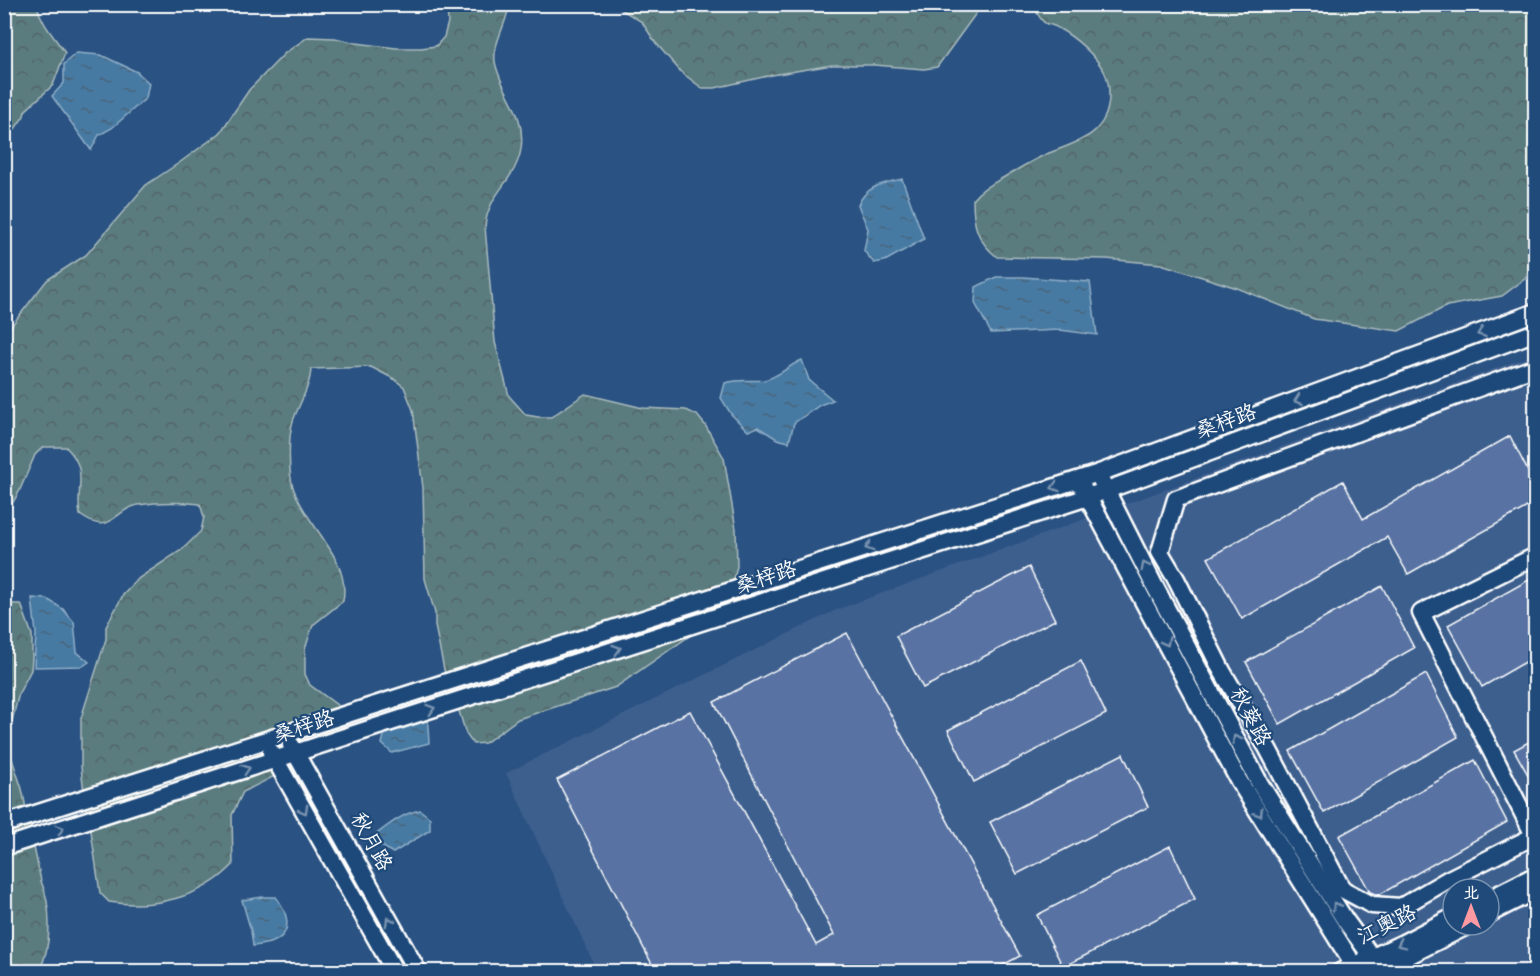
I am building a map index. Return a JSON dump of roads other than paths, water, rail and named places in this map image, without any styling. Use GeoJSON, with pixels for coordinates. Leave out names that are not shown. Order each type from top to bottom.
{"type":"FeatureCollection","features":[{"type":"Feature","properties":{"kind":"street","name":"桑梓路"},"geometry":{"type":"LineString","coordinates":[[4,824],[1079,480],[1536,312]]}},
{"type":"Feature","properties":{"kind":"street","name":"桑梓路"},"geometry":{"type":"LineString","coordinates":[[4,847],[1088,497],[1536,332]]}},
{"type":"Feature","properties":{"kind":"street"},"geometry":{"type":"LineString","coordinates":[[1536,367],[1176,499],[1160,552],[1222,671],[1268,748],[1342,889],[1372,905],[1401,907],[1449,879],[1535,835],[1421,613],[1536,556]]}},
{"type":"Feature","properties":{"kind":"street","name":"秋葵路"},"geometry":{"type":"LineString","coordinates":[[1099,473],[1260,784],[1377,968]]}},
{"type":"Feature","properties":{"kind":"street","name":"秋葵路"},"geometry":{"type":"LineString","coordinates":[[1079,480],[1239,781],[1351,969]]}},
{"type":"Feature","properties":{"kind":"street","name":"秋月路"},"geometry":{"type":"LineString","coordinates":[[286,734],[418,972]]}},
{"type":"Feature","properties":{"kind":"street","name":"秋月路"},"geometry":{"type":"LineString","coordinates":[[265,741],[395,972]]}},
{"type":"Feature","properties":{"kind":"street"},"geometry":{"type":"LineString","coordinates":[[1501,893],[1536,875]]}},
{"type":"Feature","properties":{"kind":"street"},"geometry":{"type":"LineString","coordinates":[[1501,908],[1536,890]]}},
{"type":"Feature","properties":{"kind":"street","name":"江奥路"},"geometry":{"type":"LineString","coordinates":[[1377,968],[1441,925]]}},
{"type":"Feature","properties":{"kind":"street","name":"江奥路"},"geometry":{"type":"LineString","coordinates":[[1351,969],[1377,968],[1443,937]]}},
{"type":"Feature","properties":{"kind":"water"},"geometry":{"type":"Polygon","coordinates":[[[76,53],[101,55],[137,72],[149,83],[146,98],[112,128],[99,135],[91,150],[52,96],[64,83],[64,64],[76,53]]]}},
{"type":"Feature","properties":{"kind":"water"},"geometry":{"type":"Polygon","coordinates":[[[902,179],[924,239],[885,261],[874,263],[864,251],[868,229],[858,205],[870,189],[902,179]]]}},
{"type":"Feature","properties":{"kind":"water"},"geometry":{"type":"Polygon","coordinates":[[[996,277],[1090,282],[1097,335],[1060,330],[991,333],[975,303],[976,287],[996,277]]]}},
{"type":"Feature","properties":{"kind":"water"},"geometry":{"type":"Polygon","coordinates":[[[802,360],[809,380],[833,400],[820,405],[794,423],[789,442],[777,439],[758,427],[748,431],[731,414],[721,398],[725,383],[764,380],[802,360]]]}},
{"type":"Feature","properties":{"kind":"water"},"geometry":{"type":"Polygon","coordinates":[[[32,598],[47,599],[63,609],[74,622],[77,652],[89,662],[83,666],[34,667],[36,634],[32,598]]]}},
{"type":"Feature","properties":{"kind":"water"},"geometry":{"type":"Polygon","coordinates":[[[409,698],[427,710],[429,743],[392,753],[382,744],[386,727],[397,702],[409,698]]]}},
{"type":"Feature","properties":{"kind":"water"},"geometry":{"type":"Polygon","coordinates":[[[420,810],[430,818],[430,830],[393,853],[370,839],[400,818],[420,810]]]}},
{"type":"Feature","properties":{"kind":"water"},"geometry":{"type":"Polygon","coordinates":[[[276,897],[283,908],[287,925],[282,936],[277,940],[253,946],[242,900],[276,897]]]}}]}
